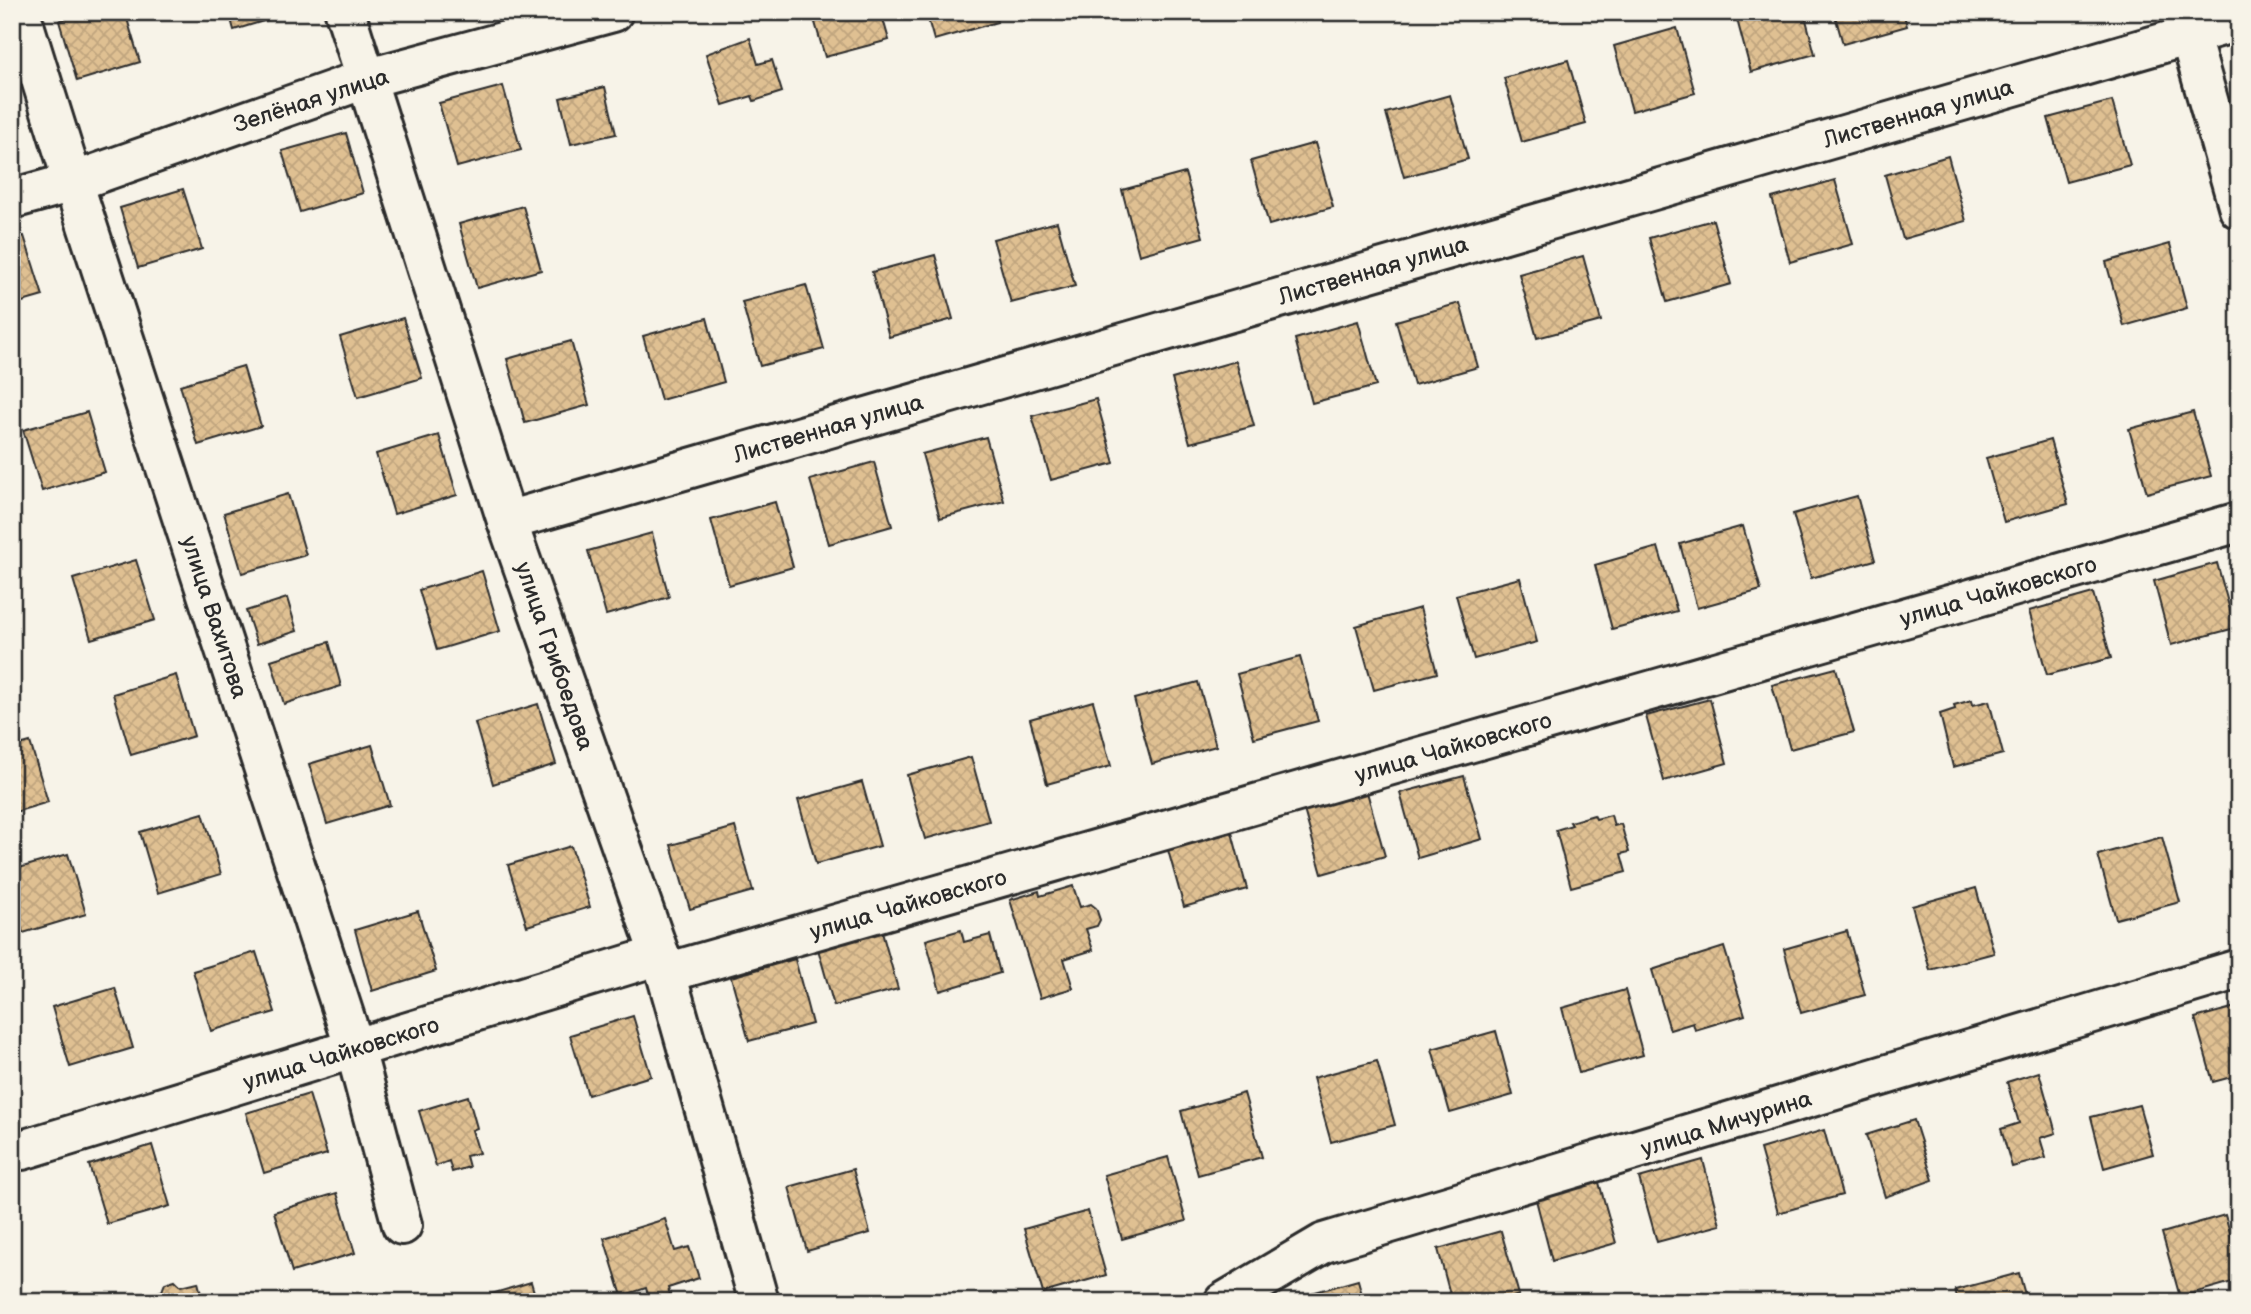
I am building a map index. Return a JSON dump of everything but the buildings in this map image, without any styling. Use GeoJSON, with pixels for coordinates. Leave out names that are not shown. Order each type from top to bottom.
{"type":"FeatureCollection","features":[{"type":"Feature","properties":{"kind":"street","name":"улица Вахитова"},"geometry":{"type":"LineString","coordinates":[[20,12],[355,1049],[402,1225]]}},
{"type":"Feature","properties":{"kind":"street","name":"улица Грибоедова"},"geometry":{"type":"LineString","coordinates":[[345,12],[507,521],[663,964],[759,1302]]}},
{"type":"Feature","properties":{"kind":"street","name":"Зелёная улица"},"geometry":{"type":"LineString","coordinates":[[12,199],[73,182],[365,79],[613,12]]}},
{"type":"Feature","properties":{"kind":"street","name":"Лиственная улица"},"geometry":{"type":"LineString","coordinates":[[507,521],[2186,23],[2239,21]]}},
{"type":"Feature","properties":{"kind":"street"},"geometry":{"type":"LineString","coordinates":[[2186,23],[2239,209]]}},
{"type":"Feature","properties":{"kind":"street","name":"улица Чайковского"},"geometry":{"type":"LineString","coordinates":[[22,1150],[355,1049],[2239,522]]}},
{"type":"Feature","properties":{"kind":"street","name":"улица Мичурина"},"geometry":{"type":"LineString","coordinates":[[1224,1302],[1324,1243],[2239,970]]}}]}
